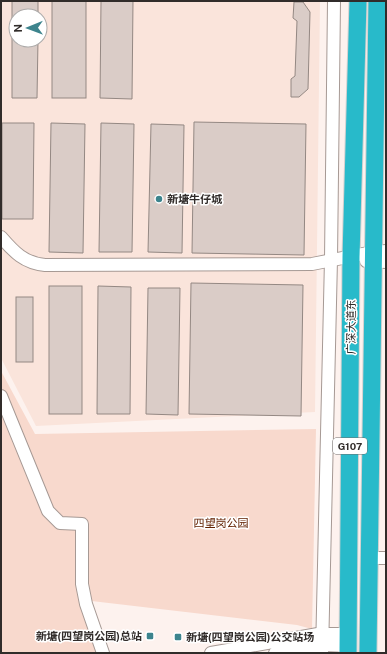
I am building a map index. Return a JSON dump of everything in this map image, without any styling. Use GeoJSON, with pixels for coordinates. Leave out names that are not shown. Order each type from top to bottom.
{"type":"FeatureCollection","features":[{"type":"Feature","properties":{"kind":"highway","name":"广深大道东"},"geometry":{"type":"LineString","coordinates":[[348,644],[351,258],[358,1]]}},
{"type":"Feature","properties":{"kind":"highway","name":"广深大道东"},"geometry":{"type":"LineString","coordinates":[[368,653],[378,558],[380,257],[376,110],[377,1]]}},
{"type":"Feature","properties":{"kind":"street"},"geometry":{"type":"LineString","coordinates":[[322,644],[331,259],[334,1]]}},
{"type":"Feature","properties":{"kind":"street"},"geometry":{"type":"LineString","coordinates":[[376,110],[386,124]]}},
{"type":"Feature","properties":{"kind":"street"},"geometry":{"type":"LineString","coordinates":[[1,237],[23,259],[34,264],[45,265],[312,264],[331,259],[380,257]]}},
{"type":"Feature","properties":{"kind":"street"},"geometry":{"type":"LineString","coordinates":[[1,396],[48,511],[60,523],[82,524],[82,584],[90,618],[103,653]]}},
{"type":"Feature","properties":{"kind":"street"},"geometry":{"type":"LineString","coordinates":[[275,653],[322,644]]}},
{"type":"Feature","properties":{"kind":"street"},"geometry":{"type":"LineString","coordinates":[[211,653],[322,644],[348,644]]}},
{"type":"Feature","properties":{"kind":"shaded area","name":"新塘牛仔城"},"geometry":{"type":"Polygon","coordinates":[[[1,1],[320,1],[315,412],[36,426],[1,358],[1,1]]]}},
{"type":"Feature","properties":{"kind":"green space","name":"四望岗公园"},"geometry":{"type":"Polygon","coordinates":[[[1,371],[35,434],[316,429],[312,629],[297,625],[83,600],[99,653],[1,653],[1,371]]]}},
{"type":"Feature","properties":{"kind":"building"},"geometry":{"type":"Polygon","coordinates":[[[12,1],[38,1],[38,8],[12,8],[12,1]]]}},
{"type":"Feature","properties":{"kind":"building"},"geometry":{"type":"Polygon","coordinates":[[[52,1],[86,1],[86,98],[52,98],[52,1]]]}},
{"type":"Feature","properties":{"kind":"building"},"geometry":{"type":"Polygon","coordinates":[[[101,1],[133,1],[132,99],[100,98],[101,1]]]}},
{"type":"Feature","properties":{"kind":"building"},"geometry":{"type":"Polygon","coordinates":[[[294,2],[303,2],[310,12],[308,89],[299,97],[291,97],[291,79],[295,76],[297,21],[293,18],[294,2]]]}},
{"type":"Feature","properties":{"kind":"building"},"geometry":{"type":"Polygon","coordinates":[[[12,48],[38,48],[37,98],[12,98],[12,48]]]}},
{"type":"Feature","properties":{"kind":"building"},"geometry":{"type":"Polygon","coordinates":[[[194,122],[306,124],[304,255],[192,253],[194,122]]]}},
{"type":"Feature","properties":{"kind":"building"},"geometry":{"type":"Polygon","coordinates":[[[2,123],[34,123],[33,219],[2,219],[2,123]]]}},
{"type":"Feature","properties":{"kind":"building"},"geometry":{"type":"Polygon","coordinates":[[[51,123],[85,124],[83,253],[49,252],[51,123]]]}},
{"type":"Feature","properties":{"kind":"building"},"geometry":{"type":"Polygon","coordinates":[[[101,123],[134,124],[132,252],[99,252],[101,123]]]}},
{"type":"Feature","properties":{"kind":"building"},"geometry":{"type":"Polygon","coordinates":[[[151,124],[184,125],[182,253],[148,252],[151,124]]]}},
{"type":"Feature","properties":{"kind":"building"},"geometry":{"type":"Polygon","coordinates":[[[191,283],[303,285],[301,416],[189,414],[191,283]]]}},
{"type":"Feature","properties":{"kind":"building"},"geometry":{"type":"Polygon","coordinates":[[[49,286],[82,286],[82,414],[49,414],[49,286]]]}},
{"type":"Feature","properties":{"kind":"building"},"geometry":{"type":"Polygon","coordinates":[[[98,286],[131,287],[130,414],[97,414],[98,286]]]}},
{"type":"Feature","properties":{"kind":"building"},"geometry":{"type":"Polygon","coordinates":[[[148,288],[180,288],[178,415],[146,414],[148,288]]]}},
{"type":"Feature","properties":{"kind":"building"},"geometry":{"type":"Polygon","coordinates":[[[16,297],[33,297],[33,362],[16,362],[16,297]]]}},
{"type":"Feature","properties":{"kind":"place","name":"新塘牛仔城"},"geometry":{"type":"Point","coordinates":[159,199]}},
{"type":"Feature","properties":{"kind":"place","name":"新塘(四望岗公园)总站"},"geometry":{"type":"Point","coordinates":[150,636]}},
{"type":"Feature","properties":{"kind":"place","name":"新塘(四望岗公园)公交站场"},"geometry":{"type":"Point","coordinates":[178,637]}}]}
